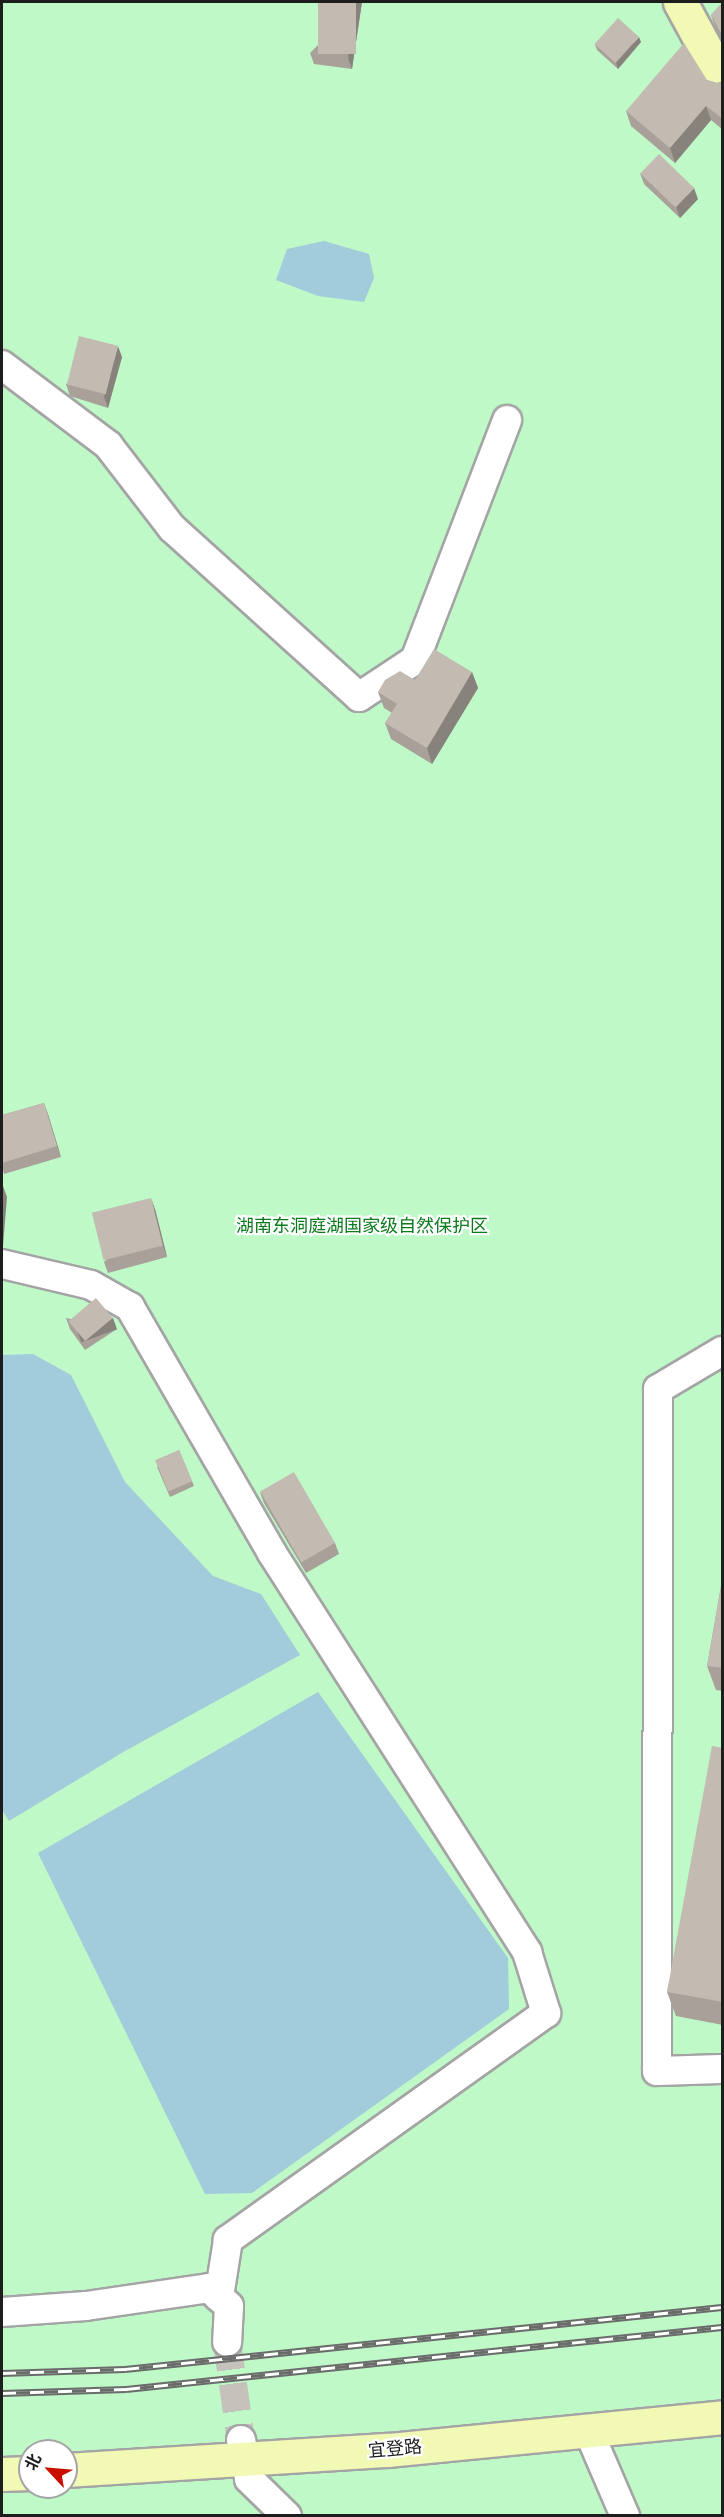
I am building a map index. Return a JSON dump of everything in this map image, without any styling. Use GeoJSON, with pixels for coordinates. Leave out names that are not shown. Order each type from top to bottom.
{"type":"FeatureCollection","features":[{"type":"Feature","properties":{"kind":"street"},"geometry":{"type":"LineString","coordinates":[[680,2],[723,79]]}},
{"type":"Feature","properties":{"kind":"street"},"geometry":{"type":"LineString","coordinates":[[2,365],[108,445],[172,528],[359,697],[415,660],[507,420]]}},
{"type":"Feature","properties":{"kind":"street"},"geometry":{"type":"LineString","coordinates":[[2,1264],[91,1285],[130,1307],[272,1553],[527,1952],[546,2013],[228,2240],[219,2297]]}},
{"type":"Feature","properties":{"kind":"street"},"geometry":{"type":"LineString","coordinates":[[723,1351],[658,1389],[657,2071],[723,2070]]}},
{"type":"Feature","properties":{"kind":"street"},"geometry":{"type":"LineString","coordinates":[[2,2312],[86,2306],[209,2288],[229,2306],[227,2342]]}},
{"type":"Feature","properties":{"kind":"street","name":"宜登路"},"geometry":{"type":"LineString","coordinates":[[78,2469],[243,2450],[388,2450],[723,2417]]}},
{"type":"Feature","properties":{"kind":"street"},"geometry":{"type":"LineString","coordinates":[[588,2430],[625,2516]]}},
{"type":"Feature","properties":{"kind":"street"},"geometry":{"type":"LineString","coordinates":[[243,2450],[249,2479],[287,2516]]}},
{"type":"Feature","properties":{"kind":"street"},"geometry":{"type":"LineString","coordinates":[[2,2474],[18,2473]]}},
{"type":"Feature","properties":{"kind":"green space","name":"湖南东洞庭湖国家级自然保护区"},"geometry":{"type":"Polygon","coordinates":[[[2,2],[722,2],[722,2515],[2,2516],[2,2]]]}},
{"type":"Feature","properties":{"kind":"water"},"geometry":{"type":"Polygon","coordinates":[[[324,241],[369,254],[374,278],[364,302],[318,296],[276,280],[287,249],[324,241]]]}},
{"type":"Feature","properties":{"kind":"water"},"geometry":{"type":"Polygon","coordinates":[[[33,1354],[71,1375],[125,1482],[213,1576],[261,1594],[300,1655],[125,1751],[9,1821],[2,1810],[2,1355],[33,1354]]]}},
{"type":"Feature","properties":{"kind":"water"},"geometry":{"type":"Polygon","coordinates":[[[318,1692],[508,1958],[509,2009],[252,2193],[205,2194],[38,1853],[318,1692]]]}},
{"type":"Feature","properties":{"kind":"building"},"geometry":{"type":"Polygon","coordinates":[[[318,2],[356,2],[356,54],[318,54],[318,2]]]}},
{"type":"Feature","properties":{"kind":"building"},"geometry":{"type":"Polygon","coordinates":[[[723,2],[723,37],[711,15],[723,2]]]}},
{"type":"Feature","properties":{"kind":"building"},"geometry":{"type":"Polygon","coordinates":[[[618,18],[639,37],[615,63],[595,44],[618,18]]]}},
{"type":"Feature","properties":{"kind":"building"},"geometry":{"type":"Polygon","coordinates":[[[684,43],[707,80],[717,83],[723,81],[723,119],[706,106],[670,148],[626,111],[684,43]]]}},
{"type":"Feature","properties":{"kind":"building"},"geometry":{"type":"Polygon","coordinates":[[[659,154],[694,188],[675,207],[640,173],[659,154]]]}},
{"type":"Feature","properties":{"kind":"building"},"geometry":{"type":"Polygon","coordinates":[[[79,336],[118,346],[106,394],[67,385],[79,336]]]}},
{"type":"Feature","properties":{"kind":"building"},"geometry":{"type":"Polygon","coordinates":[[[434,649],[472,672],[427,748],[385,723],[397,704],[378,692],[385,680],[400,671],[415,680],[434,649]]]}},
{"type":"Feature","properties":{"kind":"building"},"geometry":{"type":"Polygon","coordinates":[[[44,1103],[57,1146],[2,1163],[2,1115],[44,1103]]]}},
{"type":"Feature","properties":{"kind":"building"},"geometry":{"type":"Polygon","coordinates":[[[151,1198],[163,1246],[104,1260],[92,1213],[151,1198]]]}},
{"type":"Feature","properties":{"kind":"building"},"geometry":{"type":"Polygon","coordinates":[[[96,1298],[113,1318],[85,1341],[68,1321],[96,1298]]]}},
{"type":"Feature","properties":{"kind":"building"},"geometry":{"type":"Polygon","coordinates":[[[179,1450],[192,1481],[168,1491],[155,1460],[179,1450]]]}},
{"type":"Feature","properties":{"kind":"building"},"geometry":{"type":"Polygon","coordinates":[[[294,1472],[335,1543],[301,1563],[260,1492],[294,1472]]]}},
{"type":"Feature","properties":{"kind":"building"},"geometry":{"type":"Polygon","coordinates":[[[723,1575],[723,1668],[707,1666],[723,1575]]]}},
{"type":"Feature","properties":{"kind":"building"},"geometry":{"type":"Polygon","coordinates":[[[712,1746],[723,1748],[723,2002],[667,1992],[712,1746]]]}},
{"type":"Feature","properties":{"kind":"tunnel"},"geometry":{"type":"LineString","coordinates":[[227,2342],[241,2440]]}},
{"type":"Feature","properties":{"kind":"railway"},"geometry":{"type":"LineString","coordinates":[[2,2373],[125,2369],[722,2307]]}},
{"type":"Feature","properties":{"kind":"railway"},"geometry":{"type":"LineString","coordinates":[[2,2393],[126,2389],[722,2327]]}}]}
